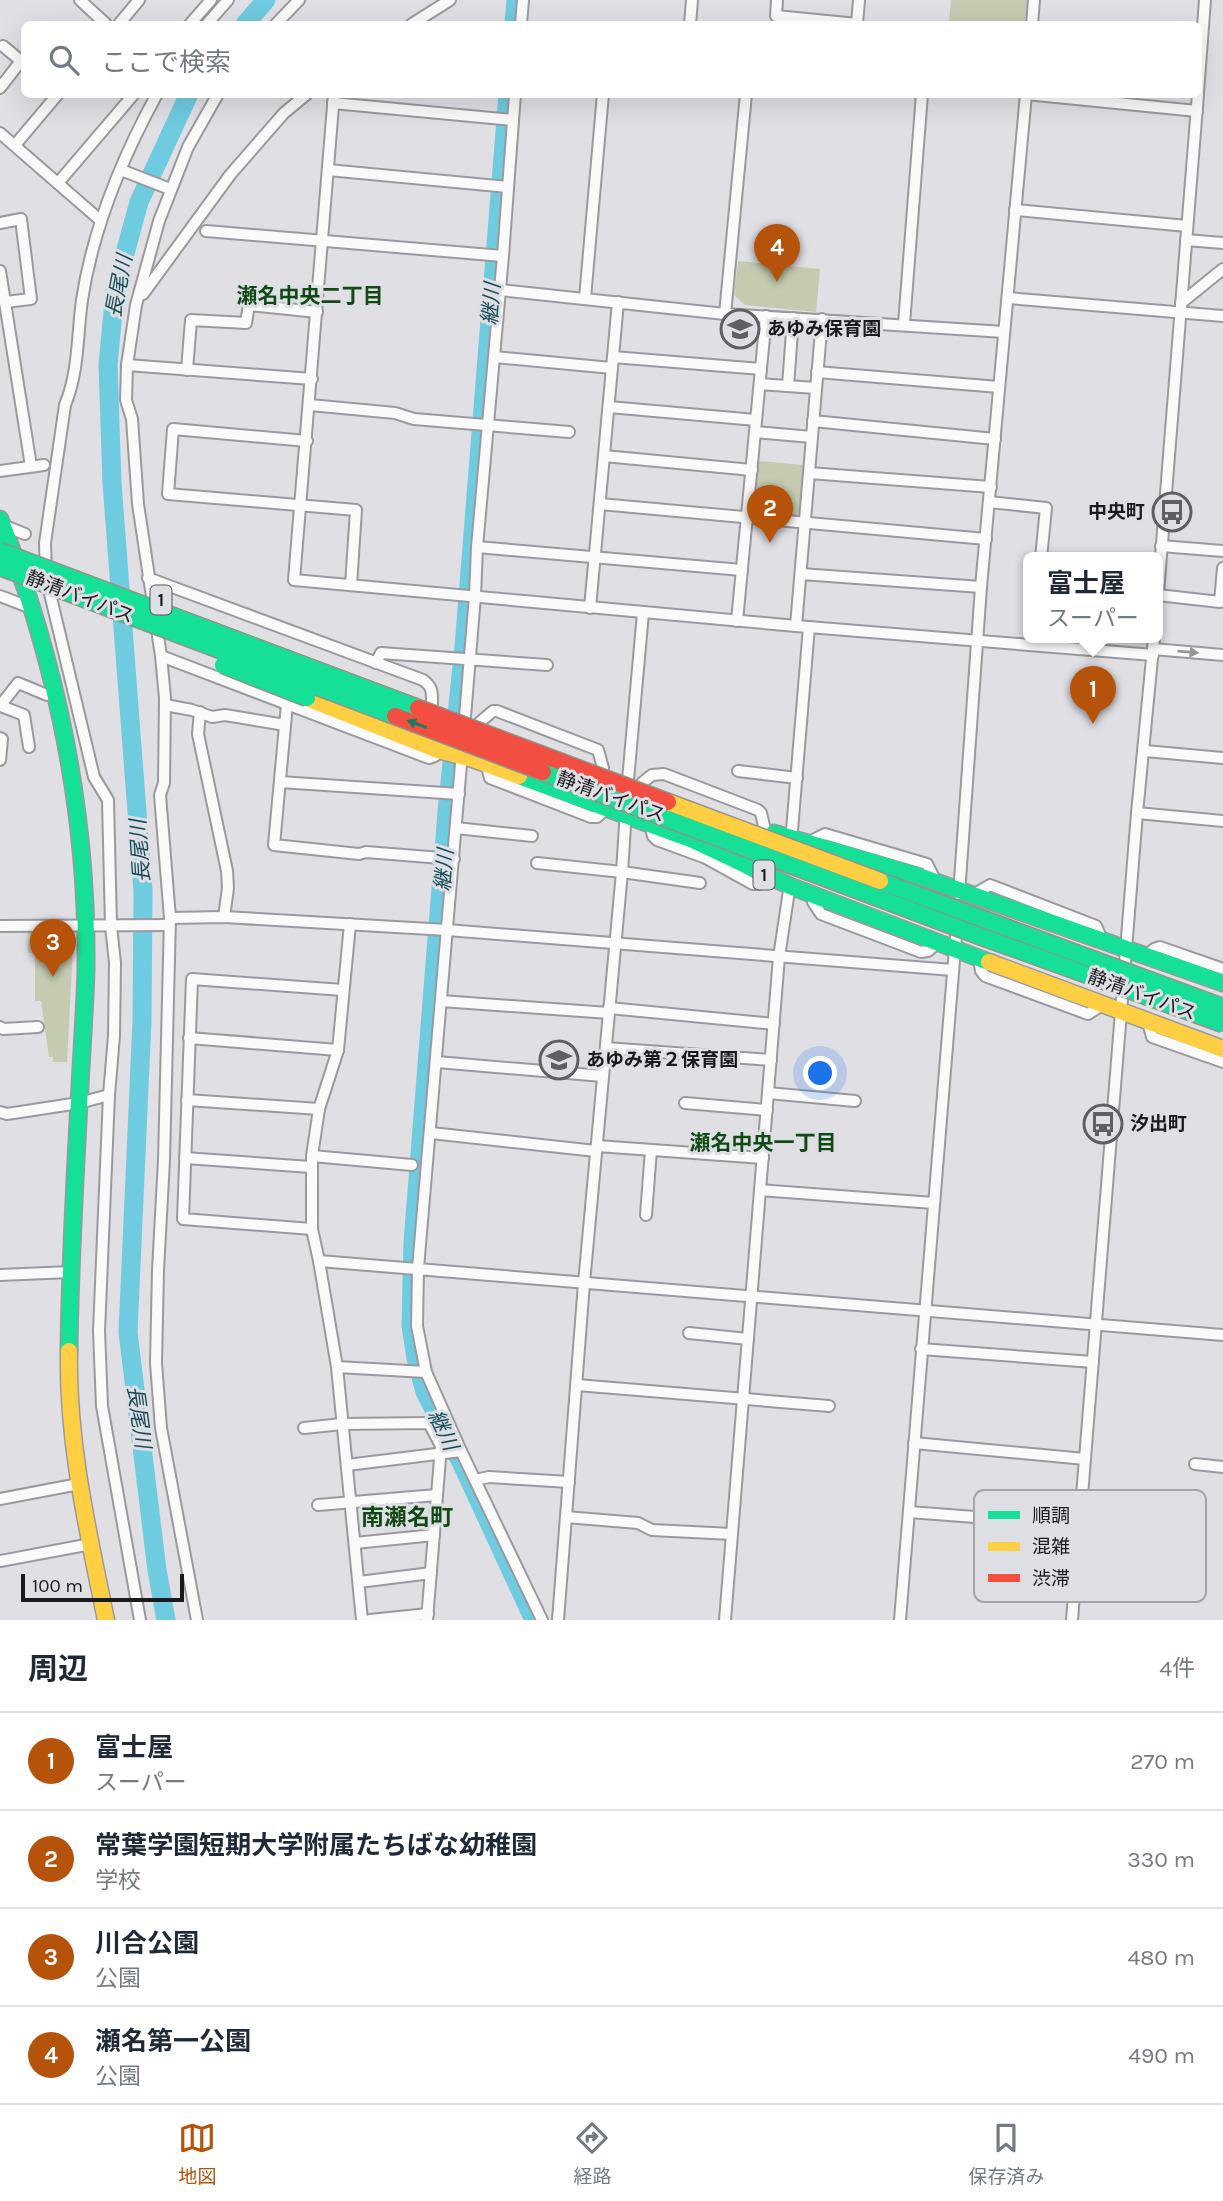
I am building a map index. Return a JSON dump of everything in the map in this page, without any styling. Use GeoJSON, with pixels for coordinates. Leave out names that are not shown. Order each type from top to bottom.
{"type":"FeatureCollection","features":[{"type":"Feature","properties":{"kind":"main road"},"geometry":{"type":"LineString","coordinates":[[1,527],[14,550],[55,685],[71,781],[85,926],[86,969],[70,1272],[68,1395],[79,1484],[106,1620]]}},
{"type":"Feature","properties":{"kind":"main road","name":"1"},"geometry":{"type":"LineString","coordinates":[[1,527],[206,617],[321,663],[603,768],[763,833],[898,877],[1223,993]]}},
{"type":"Feature","properties":{"kind":"main road","name":"静清バイパス"},"geometry":{"type":"LineString","coordinates":[[0,551],[763,833],[988,922],[1223,1007]]}},
{"type":"Feature","properties":{"kind":"main road","name":"静清バイパス"},"geometry":{"type":"LineString","coordinates":[[0,567],[658,820],[1223,1024]]}},
{"type":"Feature","properties":{"kind":"main road","name":"1"},"geometry":{"type":"LineString","coordinates":[[0,581],[438,750],[486,764],[625,814],[658,820],[693,840],[812,894],[1223,1049]]}},
{"type":"Feature","properties":{"kind":"main road"},"geometry":{"type":"LineString","coordinates":[[658,820],[914,924],[1223,1037]]}},
{"type":"Feature","properties":{"kind":"main road","name":"1"},"geometry":{"type":"LineString","coordinates":[[763,833],[807,843],[936,882],[1223,983]]}},
{"type":"Feature","properties":{"kind":"street"},"geometry":{"type":"LineString","coordinates":[[80,0],[103,21]]}},
{"type":"Feature","properties":{"kind":"street"},"geometry":{"type":"LineString","coordinates":[[121,21],[139,0]]}},
{"type":"Feature","properties":{"kind":"street"},"geometry":{"type":"LineString","coordinates":[[193,21],[211,0]]}},
{"type":"Feature","properties":{"kind":"street"},"geometry":{"type":"LineString","coordinates":[[210,21],[228,0]]}},
{"type":"Feature","properties":{"kind":"street"},"geometry":{"type":"LineString","coordinates":[[279,21],[299,0]]}},
{"type":"Feature","properties":{"kind":"street"},"geometry":{"type":"LineString","coordinates":[[417,21],[450,0]]}},
{"type":"Feature","properties":{"kind":"street"},"geometry":{"type":"LineString","coordinates":[[521,21],[523,0]]}},
{"type":"Feature","properties":{"kind":"street"},"geometry":{"type":"LineString","coordinates":[[690,21],[692,0]]}},
{"type":"Feature","properties":{"kind":"street"},"geometry":{"type":"LineString","coordinates":[[777,0],[776,16],[827,21]]}},
{"type":"Feature","properties":{"kind":"street"},"geometry":{"type":"LineString","coordinates":[[857,21],[859,0]]}},
{"type":"Feature","properties":{"kind":"street"},"geometry":{"type":"LineString","coordinates":[[1031,21],[1034,0]]}},
{"type":"Feature","properties":{"kind":"street"},"geometry":{"type":"LineString","coordinates":[[1202,40],[1205,0]]}},
{"type":"Feature","properties":{"kind":"street"},"geometry":{"type":"LineString","coordinates":[[0,88],[21,61],[3,46]]}},
{"type":"Feature","properties":{"kind":"street"},"geometry":{"type":"LineString","coordinates":[[15,145],[55,98]]}},
{"type":"Feature","properties":{"kind":"street"},"geometry":{"type":"LineString","coordinates":[[58,183],[131,98]]}},
{"type":"Feature","properties":{"kind":"street"},"geometry":{"type":"LineString","coordinates":[[140,1620],[102,1406],[99,1332],[116,963],[112,926],[108,800],[94,777],[54,615],[46,577],[45,543],[65,405],[74,384],[82,298],[100,220],[139,126],[155,98]]}},
{"type":"Feature","properties":{"kind":"street"},"geometry":{"type":"LineString","coordinates":[[197,1620],[161,1428],[156,1363],[168,923],[160,795],[164,783],[165,705],[161,656],[133,464],[132,419],[126,400],[127,365],[136,305],[170,189],[188,147],[216,98]]}},
{"type":"Feature","properties":{"kind":"street"},"geometry":{"type":"LineString","coordinates":[[136,305],[230,175],[284,113],[302,98]]}},
{"type":"Feature","properties":{"kind":"street"},"geometry":{"type":"LineString","coordinates":[[515,98],[477,547],[470,659],[473,719],[462,756],[418,1268],[417,1326],[426,1372],[542,1620]]}},
{"type":"Feature","properties":{"kind":"street"},"geometry":{"type":"LineString","coordinates":[[584,298],[603,98]]}},
{"type":"Feature","properties":{"kind":"street"},"geometry":{"type":"LineString","coordinates":[[724,314],[746,98]]}},
{"type":"Feature","properties":{"kind":"street"},"geometry":{"type":"LineString","coordinates":[[904,324],[922,98]]}},
{"type":"Feature","properties":{"kind":"street"},"geometry":{"type":"LineString","coordinates":[[900,1620],[953,970],[966,893],[977,640],[1026,98]]}},
{"type":"Feature","properties":{"kind":"street"},"geometry":{"type":"LineString","coordinates":[[1066,98],[1197,111]]}},
{"type":"Feature","properties":{"kind":"street"},"geometry":{"type":"LineString","coordinates":[[1161,552],[1198,98]]}},
{"type":"Feature","properties":{"kind":"street"},"geometry":{"type":"LineString","coordinates":[[513,120],[334,99],[294,580],[796,626],[1023,642]]}},
{"type":"Feature","properties":{"kind":"street"},"geometry":{"type":"LineString","coordinates":[[0,133],[100,220]]}},
{"type":"Feature","properties":{"kind":"street"},"geometry":{"type":"LineString","coordinates":[[121,170],[170,189]]}},
{"type":"Feature","properties":{"kind":"street"},"geometry":{"type":"LineString","coordinates":[[328,170],[508,187]]}},
{"type":"Feature","properties":{"kind":"street"},"geometry":{"type":"LineString","coordinates":[[1015,210],[1187,226]]}},
{"type":"Feature","properties":{"kind":"street"},"geometry":{"type":"LineString","coordinates":[[0,223],[21,219],[31,299],[5,302]]}},
{"type":"Feature","properties":{"kind":"street"},"geometry":{"type":"LineString","coordinates":[[206,231],[503,256]]}},
{"type":"Feature","properties":{"kind":"street"},"geometry":{"type":"LineString","coordinates":[[1186,240],[1223,243]]}},
{"type":"Feature","properties":{"kind":"street"},"geometry":{"type":"LineString","coordinates":[[1180,308],[1223,269]]}},
{"type":"Feature","properties":{"kind":"street"},"geometry":{"type":"LineString","coordinates":[[1,278],[31,466]]}},
{"type":"Feature","properties":{"kind":"street"},"geometry":{"type":"LineString","coordinates":[[500,290],[724,314],[1004,332]]}},
{"type":"Feature","properties":{"kind":"street"},"geometry":{"type":"LineString","coordinates":[[1007,298],[1180,308],[1223,316]]}},
{"type":"Feature","properties":{"kind":"street"},"geometry":{"type":"LineString","coordinates":[[590,608],[618,302]]}},
{"type":"Feature","properties":{"kind":"street"},"geometry":{"type":"LineString","coordinates":[[187,370],[191,320],[246,323],[249,305],[317,312]]}},
{"type":"Feature","properties":{"kind":"street"},"geometry":{"type":"LineString","coordinates":[[737,621],[766,316]]}},
{"type":"Feature","properties":{"kind":"street"},"geometry":{"type":"LineString","coordinates":[[788,386],[793,318]]}},
{"type":"Feature","properties":{"kind":"street"},"geometry":{"type":"LineString","coordinates":[[796,626],[822,319]]}},
{"type":"Feature","properties":{"kind":"street"},"geometry":{"type":"LineString","coordinates":[[495,357],[761,369]]}},
{"type":"Feature","properties":{"kind":"street"},"geometry":{"type":"LineString","coordinates":[[127,365],[312,379]]}},
{"type":"Feature","properties":{"kind":"street"},"geometry":{"type":"LineString","coordinates":[[817,372],[999,387]]}},
{"type":"Feature","properties":{"kind":"street"},"geometry":{"type":"LineString","coordinates":[[760,384],[816,388]]}},
{"type":"Feature","properties":{"kind":"street"},"geometry":{"type":"LineString","coordinates":[[310,405],[395,413],[414,419],[569,432]]}},
{"type":"Feature","properties":{"kind":"street"},"geometry":{"type":"LineString","coordinates":[[608,407],[756,426],[812,437]]}},
{"type":"Feature","properties":{"kind":"street"},"geometry":{"type":"LineString","coordinates":[[813,421],[995,439]]}},
{"type":"Feature","properties":{"kind":"street"},"geometry":{"type":"LineString","coordinates":[[306,440],[173,429],[168,494],[356,510],[351,585]]}},
{"type":"Feature","properties":{"kind":"street"},"geometry":{"type":"LineString","coordinates":[[604,456],[752,470]]}},
{"type":"Feature","properties":{"kind":"street"},"geometry":{"type":"LineString","coordinates":[[0,471],[44,465]]}},
{"type":"Feature","properties":{"kind":"street"},"geometry":{"type":"LineString","coordinates":[[809,473],[991,487]]}},
{"type":"Feature","properties":{"kind":"street"},"geometry":{"type":"LineString","coordinates":[[989,502],[1046,508],[1042,552]]}},
{"type":"Feature","properties":{"kind":"street"},"geometry":{"type":"LineString","coordinates":[[600,505],[986,539]]}},
{"type":"Feature","properties":{"kind":"street"},"geometry":{"type":"LineString","coordinates":[[1,527],[25,534]]}},
{"type":"Feature","properties":{"kind":"street"},"geometry":{"type":"LineString","coordinates":[[1161,546],[1223,551]]}},
{"type":"Feature","properties":{"kind":"street"},"geometry":{"type":"LineString","coordinates":[[477,547],[742,570]]}},
{"type":"Feature","properties":{"kind":"street"},"geometry":{"type":"LineString","coordinates":[[1163,595],[1220,602],[1223,568]]}},
{"type":"Feature","properties":{"kind":"street"},"geometry":{"type":"LineString","coordinates":[[801,574],[981,587]]}},
{"type":"Feature","properties":{"kind":"street"},"geometry":{"type":"LineString","coordinates":[[148,578],[430,685],[432,704]]}},
{"type":"Feature","properties":{"kind":"street"},"geometry":{"type":"LineString","coordinates":[[0,596],[34,609]]}},
{"type":"Feature","properties":{"kind":"street"},"geometry":{"type":"LineString","coordinates":[[558,1620],[625,814],[635,781],[643,613]]}},
{"type":"Feature","properties":{"kind":"street"},"geometry":{"type":"LineString","coordinates":[[792,830],[809,627]]}},
{"type":"Feature","properties":{"kind":"street"},"geometry":{"type":"LineString","coordinates":[[1057,643],[1153,647],[1223,655]]}},
{"type":"Feature","properties":{"kind":"street"},"geometry":{"type":"LineString","coordinates":[[1083,1490],[1137,813],[1153,647]]}},
{"type":"Feature","properties":{"kind":"street"},"geometry":{"type":"LineString","coordinates":[[376,663],[380,653],[547,666]]}},
{"type":"Feature","properties":{"kind":"street"},"geometry":{"type":"LineString","coordinates":[[161,656],[429,758],[435,756],[438,750]]}},
{"type":"Feature","properties":{"kind":"street"},"geometry":{"type":"LineString","coordinates":[[29,747],[24,715],[0,706],[18,682],[47,695]]}},
{"type":"Feature","properties":{"kind":"street"},"geometry":{"type":"LineString","coordinates":[[287,704],[274,845],[359,854],[366,852],[454,859]]}},
{"type":"Feature","properties":{"kind":"street"},"geometry":{"type":"LineString","coordinates":[[165,705],[212,717],[225,715],[285,725]]}},
{"type":"Feature","properties":{"kind":"street"},"geometry":{"type":"LineString","coordinates":[[200,712],[198,734],[227,871],[228,888],[224,917]]}},
{"type":"Feature","properties":{"kind":"street"},"geometry":{"type":"LineString","coordinates":[[0,738],[0,760]]}},
{"type":"Feature","properties":{"kind":"street"},"geometry":{"type":"LineString","coordinates":[[1145,751],[1223,758]]}},
{"type":"Feature","properties":{"kind":"street"},"geometry":{"type":"LineString","coordinates":[[738,771],[797,778]]}},
{"type":"Feature","properties":{"kind":"street"},"geometry":{"type":"LineString","coordinates":[[280,782],[459,794]]}},
{"type":"Feature","properties":{"kind":"street"},"geometry":{"type":"LineString","coordinates":[[1137,813],[1223,821]]}},
{"type":"Feature","properties":{"kind":"street"},"geometry":{"type":"LineString","coordinates":[[456,828],[532,836]]}},
{"type":"Feature","properties":{"kind":"street"},"geometry":{"type":"LineString","coordinates":[[537,863],[700,883]]}},
{"type":"Feature","properties":{"kind":"street"},"geometry":{"type":"LineString","coordinates":[[725,1620],[779,957],[790,882]]}},
{"type":"Feature","properties":{"kind":"street"},"geometry":{"type":"LineString","coordinates":[[0,926],[112,926],[224,917],[447,930],[953,970]]}},
{"type":"Feature","properties":{"kind":"street"},"geometry":{"type":"LineString","coordinates":[[350,924],[338,1050],[319,1109],[312,1161],[312,1229],[320,1261],[337,1367],[362,1620]]}},
{"type":"Feature","properties":{"kind":"street"},"geometry":{"type":"LineString","coordinates":[[1145,957],[1160,947],[1223,969]]}},
{"type":"Feature","properties":{"kind":"street"},"geometry":{"type":"LineString","coordinates":[[312,1229],[183,1219],[192,979],[343,990]]}},
{"type":"Feature","properties":{"kind":"street"},"geometry":{"type":"LineString","coordinates":[[441,1001],[774,1024]]}},
{"type":"Feature","properties":{"kind":"street"},"geometry":{"type":"LineString","coordinates":[[1148,1022],[1152,1037],[1223,1062]]}},
{"type":"Feature","properties":{"kind":"street"},"geometry":{"type":"LineString","coordinates":[[0,1027],[38,1027]]}},
{"type":"Feature","properties":{"kind":"street"},"geometry":{"type":"LineString","coordinates":[[189,1038],[338,1050]]}},
{"type":"Feature","properties":{"kind":"street"},"geometry":{"type":"LineString","coordinates":[[606,1048],[771,1060]]}},
{"type":"Feature","properties":{"kind":"street"},"geometry":{"type":"LineString","coordinates":[[437,1062],[603,1076]]}},
{"type":"Feature","properties":{"kind":"street"},"geometry":{"type":"LineString","coordinates":[[768,1093],[855,1101]]}},
{"type":"Feature","properties":{"kind":"street"},"geometry":{"type":"LineString","coordinates":[[0,1112],[7,1114],[110,1096]]}},
{"type":"Feature","properties":{"kind":"street"},"geometry":{"type":"LineString","coordinates":[[187,1100],[319,1109]]}},
{"type":"Feature","properties":{"kind":"street"},"geometry":{"type":"LineString","coordinates":[[685,1103],[767,1110]]}},
{"type":"Feature","properties":{"kind":"street"},"geometry":{"type":"LineString","coordinates":[[431,1133],[596,1149],[763,1158]]}},
{"type":"Feature","properties":{"kind":"street"},"geometry":{"type":"LineString","coordinates":[[646,1215],[651,1150]]}},
{"type":"Feature","properties":{"kind":"street"},"geometry":{"type":"LineString","coordinates":[[185,1158],[412,1165]]}},
{"type":"Feature","properties":{"kind":"street"},"geometry":{"type":"LineString","coordinates":[[760,1190],[934,1203]]}},
{"type":"Feature","properties":{"kind":"street"},"geometry":{"type":"LineString","coordinates":[[320,1261],[1223,1335]]}},
{"type":"Feature","properties":{"kind":"street"},"geometry":{"type":"LineString","coordinates":[[0,1275],[70,1272]]}},
{"type":"Feature","properties":{"kind":"street"},"geometry":{"type":"LineString","coordinates":[[689,1333],[748,1339]]}},
{"type":"Feature","properties":{"kind":"street"},"geometry":{"type":"LineString","coordinates":[[921,1349],[1093,1362]]}},
{"type":"Feature","properties":{"kind":"street"},"geometry":{"type":"LineString","coordinates":[[337,1367],[426,1372]]}},
{"type":"Feature","properties":{"kind":"street"},"geometry":{"type":"LineString","coordinates":[[576,1385],[829,1406]]}},
{"type":"Feature","properties":{"kind":"street"},"geometry":{"type":"LineString","coordinates":[[304,1428],[342,1424],[429,1423],[441,1446],[428,1617],[370,1620]]}},
{"type":"Feature","properties":{"kind":"street"},"geometry":{"type":"LineString","coordinates":[[914,1443],[1086,1459]]}},
{"type":"Feature","properties":{"kind":"street"},"geometry":{"type":"LineString","coordinates":[[346,1465],[461,1451]]}},
{"type":"Feature","properties":{"kind":"street"},"geometry":{"type":"LineString","coordinates":[[1195,1464],[1223,1467]]}},
{"type":"Feature","properties":{"kind":"street"},"geometry":{"type":"LineString","coordinates":[[475,1480],[489,1477],[569,1482]]}},
{"type":"Feature","properties":{"kind":"street"},"geometry":{"type":"LineString","coordinates":[[0,1499],[79,1484]]}},
{"type":"Feature","properties":{"kind":"street"},"geometry":{"type":"LineString","coordinates":[[318,1505],[437,1495]]}},
{"type":"Feature","properties":{"kind":"street"},"geometry":{"type":"LineString","coordinates":[[909,1512],[974,1517]]}},
{"type":"Feature","properties":{"kind":"street"},"geometry":{"type":"LineString","coordinates":[[566,1517],[638,1523],[652,1530],[732,1534]]}},
{"type":"Feature","properties":{"kind":"street"},"geometry":{"type":"LineString","coordinates":[[355,1543],[434,1535]]}},
{"type":"Feature","properties":{"kind":"street"},"geometry":{"type":"LineString","coordinates":[[0,1561],[91,1544]]}},
{"type":"Feature","properties":{"kind":"street"},"geometry":{"type":"LineString","coordinates":[[359,1582],[431,1573]]}},
{"type":"Feature","properties":{"kind":"street"},"geometry":{"type":"LineString","coordinates":[[1072,1620],[1074,1602]]}},
{"type":"Feature","properties":{"kind":"green space"},"geometry":{"type":"Polygon","coordinates":[[[951,0],[1027,0],[1025,21],[949,21],[951,0]]]}},
{"type":"Feature","properties":{"kind":"green space"},"geometry":{"type":"Polygon","coordinates":[[[738,261],[820,269],[816,312],[745,305],[734,295],[738,261]]]}},
{"type":"Feature","properties":{"kind":"green space"},"geometry":{"type":"Polygon","coordinates":[[[758,461],[804,465],[801,514],[797,518],[757,514],[752,510],[758,461]]]}},
{"type":"Feature","properties":{"kind":"green space"},"geometry":{"type":"Polygon","coordinates":[[[29,929],[74,929],[67,1062],[53,1062],[53,1057],[49,1057],[41,1001],[35,1001],[35,954],[28,952],[29,929]]]}},
{"type":"Feature","properties":{"kind":"waterway","name":"長尾川"},"geometry":{"type":"LineString","coordinates":[[248,21],[266,0]]}},
{"type":"Feature","properties":{"kind":"waterway","name":"継川"},"geometry":{"type":"LineString","coordinates":[[514,21],[516,0]]}},
{"type":"Feature","properties":{"kind":"waterway","name":"長尾川"},"geometry":{"type":"LineString","coordinates":[[166,1620],[157,1570],[128,1332],[142,1021],[143,891],[112,483],[108,365],[115,290],[139,202],[187,98]]}},
{"type":"Feature","properties":{"kind":"waterway","name":"継川"},"geometry":{"type":"LineString","coordinates":[[508,98],[413,1242],[411,1326],[425,1392],[462,1464],[534,1620]]}},
{"type":"Feature","properties":{"kind":"traffic: fast"},"geometry":{"type":"LineString","coordinates":[[0,519],[38,628],[53,683],[75,797],[81,854],[86,969],[69,1351]]}},
{"type":"Feature","properties":{"kind":"traffic: fast"},"geometry":{"type":"LineString","coordinates":[[0,551],[418,708]]}},
{"type":"Feature","properties":{"kind":"traffic: fast"},"geometry":{"type":"LineString","coordinates":[[0,567],[395,716]]}},
{"type":"Feature","properties":{"kind":"traffic: fast"},"geometry":{"type":"LineString","coordinates":[[223,665],[307,698]]}},
{"type":"Feature","properties":{"kind":"traffic: fast"},"geometry":{"type":"LineString","coordinates":[[543,772],[982,937],[1223,1024]]}},
{"type":"Feature","properties":{"kind":"traffic: fast"},"geometry":{"type":"LineString","coordinates":[[519,776],[693,840],[790,886],[989,962]]}},
{"type":"Feature","properties":{"kind":"traffic: fast"},"geometry":{"type":"LineString","coordinates":[[774,833],[916,875],[1223,983]]}},
{"type":"Feature","properties":{"kind":"traffic: fast"},"geometry":{"type":"LineString","coordinates":[[880,881],[1223,1007]]}},
{"type":"Feature","properties":{"kind":"traffic: slow"},"geometry":{"type":"LineString","coordinates":[[307,698],[438,750],[473,759],[519,776]]}},
{"type":"Feature","properties":{"kind":"traffic: slow"},"geometry":{"type":"LineString","coordinates":[[668,802],[880,881]]}},
{"type":"Feature","properties":{"kind":"traffic: slow"},"geometry":{"type":"LineString","coordinates":[[989,962],[1223,1049]]}},
{"type":"Feature","properties":{"kind":"traffic: slow"},"geometry":{"type":"LineString","coordinates":[[69,1351],[75,1453],[106,1620]]}},
{"type":"Feature","properties":{"kind":"traffic: jam"},"geometry":{"type":"LineString","coordinates":[[418,708],[668,802]]}},
{"type":"Feature","properties":{"kind":"traffic: jam"},"geometry":{"type":"LineString","coordinates":[[395,716],[543,772]]}},
{"type":"Feature","properties":{"kind":"place","name":"瀬名第一公園"},"geometry":{"type":"Point","coordinates":[777,282]}},
{"type":"Feature","properties":{"kind":"place","name":"あゆみ保育園"},"geometry":{"type":"Point","coordinates":[740,329]}},
{"type":"Feature","properties":{"kind":"place","name":"中央町"},"geometry":{"type":"Point","coordinates":[1172,512]}},
{"type":"Feature","properties":{"kind":"place","name":"常葉学園短期大学附属たちばな幼稚園"},"geometry":{"type":"Point","coordinates":[770,543]}},
{"type":"Feature","properties":{"kind":"place","name":"富士屋"},"geometry":{"type":"Point","coordinates":[1093,724]}},
{"type":"Feature","properties":{"kind":"place","name":"川合公園"},"geometry":{"type":"Point","coordinates":[53,977]}},
{"type":"Feature","properties":{"kind":"place","name":"あゆみ第２保育園"},"geometry":{"type":"Point","coordinates":[559,1060]}},
{"type":"Feature","properties":{"kind":"place","name":"汐出町"},"geometry":{"type":"Point","coordinates":[1103,1124]}},
{"type":"Feature","properties":{"kind":"district","name":"瀬名中央二丁目"},"geometry":{"type":"Point","coordinates":[310,296]}},
{"type":"Feature","properties":{"kind":"district","name":"瀬名中央一丁目"},"geometry":{"type":"Point","coordinates":[763,1143]}},
{"type":"Feature","properties":{"kind":"district","name":"南瀬名町"},"geometry":{"type":"Point","coordinates":[407,1517]}}]}
